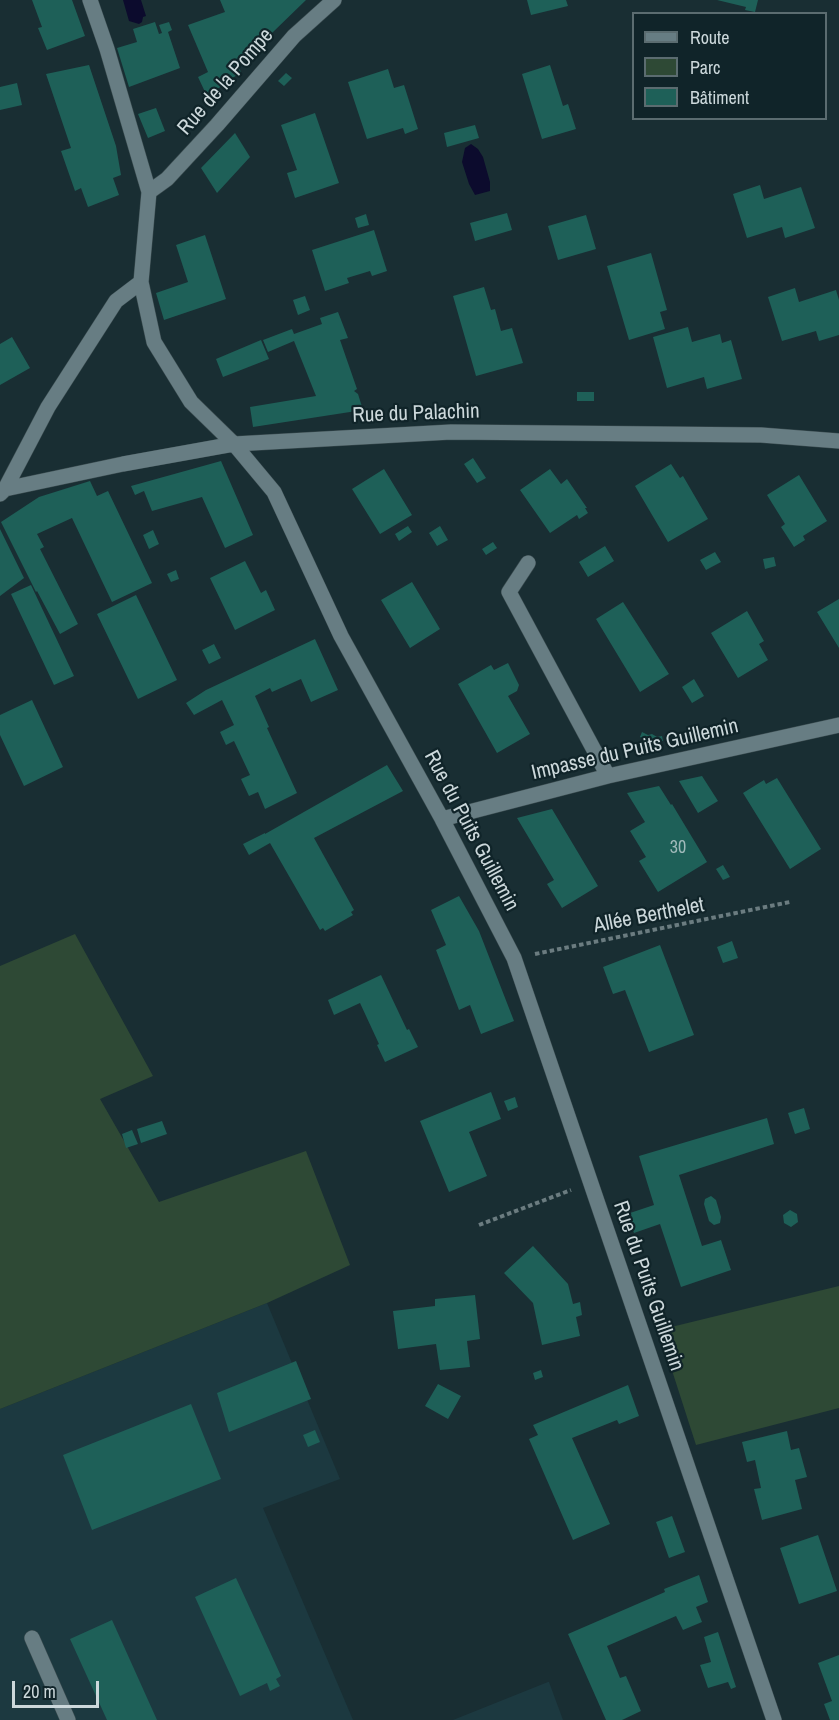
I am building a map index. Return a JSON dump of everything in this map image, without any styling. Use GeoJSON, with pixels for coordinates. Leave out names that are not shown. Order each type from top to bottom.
{"type":"FeatureCollection","features":[{"type":"Feature","properties":{"kind":"street","name":"Rue du Puits Guillemin"},"geometry":{"type":"LineString","coordinates":[[90,0],[107,49],[149,192],[141,282],[154,342],[191,402],[234,444],[274,492],[341,636],[442,819],[514,958],[774,1720]]}},
{"type":"Feature","properties":{"kind":"street","name":"Rue de la Pompe"},"geometry":{"type":"LineString","coordinates":[[149,192],[167,178],[218,125],[294,36],[334,0]]}},
{"type":"Feature","properties":{"kind":"street"},"geometry":{"type":"LineString","coordinates":[[3,492],[48,407],[109,311],[116,301],[141,282]]}},
{"type":"Feature","properties":{"kind":"street","name":"Rue du Palachin"},"geometry":{"type":"LineString","coordinates":[[3,492],[123,464],[234,444],[451,432],[760,435],[839,441]]}},
{"type":"Feature","properties":{"kind":"street"},"geometry":{"type":"LineString","coordinates":[[528,563],[509,592],[608,776]]}},
{"type":"Feature","properties":{"kind":"street","name":"Impasse du Puits Guillemin"},"geometry":{"type":"LineString","coordinates":[[442,819],[608,776],[839,725]]}},
{"type":"Feature","properties":{"kind":"street"},"geometry":{"type":"LineString","coordinates":[[32,1638],[68,1720]]}},
{"type":"Feature","properties":{"kind":"path","name":"Allée Berthelet"},"geometry":{"type":"LineString","coordinates":[[514,958],[790,903]]}},
{"type":"Feature","properties":{"kind":"path"},"geometry":{"type":"LineString","coordinates":[[479,1225],[590,1183]]}},
{"type":"Feature","properties":{"kind":"shaded area"},"geometry":{"type":"Polygon","coordinates":[[[123,0],[141,0],[146,16],[143,17],[142,22],[139,24],[129,21],[123,0]]]}},
{"type":"Feature","properties":{"kind":"shaded area"},"geometry":{"type":"Polygon","coordinates":[[[471,144],[483,157],[490,182],[490,191],[475,195],[462,162],[465,148],[471,144]]]}},
{"type":"Feature","properties":{"kind":"shaded area"},"geometry":{"type":"Polygon","coordinates":[[[267,1303],[340,1479],[263,1508],[353,1720],[0,1720],[0,1409],[267,1303]]]}},
{"type":"Feature","properties":{"kind":"shaded area"},"geometry":{"type":"Polygon","coordinates":[[[548,1682],[563,1720],[453,1720],[548,1682]]]}},
{"type":"Feature","properties":{"kind":"green space"},"geometry":{"type":"Polygon","coordinates":[[[75,934],[153,1076],[100,1099],[159,1202],[306,1151],[350,1265],[267,1303],[0,1409],[0,966],[75,934]]]}},
{"type":"Feature","properties":{"kind":"green space"},"geometry":{"type":"Polygon","coordinates":[[[839,1286],[839,1408],[696,1445],[659,1330],[839,1286]]]}},
{"type":"Feature","properties":{"kind":"building"},"geometry":{"type":"Polygon","coordinates":[[[32,0],[72,0],[85,36],[47,50],[38,28],[42,27],[32,0]]]}},
{"type":"Feature","properties":{"kind":"building"},"geometry":{"type":"Polygon","coordinates":[[[220,0],[306,0],[238,66],[241,72],[216,90],[206,94],[198,77],[208,72],[188,25],[225,12],[220,0]]]}},
{"type":"Feature","properties":{"kind":"building"},"geometry":{"type":"Polygon","coordinates":[[[527,0],[566,0],[568,6],[531,15],[527,0]]]}},
{"type":"Feature","properties":{"kind":"building"},"geometry":{"type":"Polygon","coordinates":[[[717,0],[758,0],[755,12],[745,10],[746,7],[717,0]]]}},
{"type":"Feature","properties":{"kind":"building"},"geometry":{"type":"Polygon","coordinates":[[[155,22],[159,34],[162,33],[159,25],[169,22],[172,30],[168,32],[180,68],[129,87],[117,48],[137,42],[133,29],[155,22]]]}},
{"type":"Feature","properties":{"kind":"building"},"geometry":{"type":"Polygon","coordinates":[[[89,65],[116,146],[121,175],[113,178],[119,195],[88,207],[81,188],[75,191],[61,151],[71,148],[46,74],[89,65]]]}},
{"type":"Feature","properties":{"kind":"building"},"geometry":{"type":"Polygon","coordinates":[[[550,65],[563,106],[568,104],[576,129],[542,139],[522,74],[550,65]]]}},
{"type":"Feature","properties":{"kind":"building"},"geometry":{"type":"Polygon","coordinates":[[[388,69],[394,88],[404,85],[418,129],[405,134],[403,128],[367,139],[348,82],[388,69]]]}},
{"type":"Feature","properties":{"kind":"building"},"geometry":{"type":"Polygon","coordinates":[[[286,73],[292,78],[284,86],[278,81],[286,73]]]}},
{"type":"Feature","properties":{"kind":"building"},"geometry":{"type":"Polygon","coordinates":[[[17,83],[22,105],[0,110],[0,87],[17,83]]]}},
{"type":"Feature","properties":{"kind":"building"},"geometry":{"type":"Polygon","coordinates":[[[156,108],[165,131],[148,138],[138,114],[156,108]]]}},
{"type":"Feature","properties":{"kind":"building"},"geometry":{"type":"Polygon","coordinates":[[[315,113],[339,183],[295,198],[287,173],[297,170],[281,125],[315,113]]]}},
{"type":"Feature","properties":{"kind":"building"},"geometry":{"type":"Polygon","coordinates":[[[475,125],[479,138],[447,147],[444,133],[475,125]]]}},
{"type":"Feature","properties":{"kind":"building"},"geometry":{"type":"Polygon","coordinates":[[[235,133],[250,157],[217,193],[201,168],[235,133]]]}},
{"type":"Feature","properties":{"kind":"building"},"geometry":{"type":"Polygon","coordinates":[[[760,185],[764,199],[801,187],[815,228],[785,238],[782,227],[747,238],[733,194],[760,185]]]}},
{"type":"Feature","properties":{"kind":"building"},"geometry":{"type":"Polygon","coordinates":[[[507,213],[512,230],[475,241],[470,223],[507,213]]]}},
{"type":"Feature","properties":{"kind":"building"},"geometry":{"type":"Polygon","coordinates":[[[366,214],[369,225],[358,228],[355,218],[366,214]]]}},
{"type":"Feature","properties":{"kind":"building"},"geometry":{"type":"Polygon","coordinates":[[[586,215],[596,249],[558,260],[548,226],[586,215]]]}},
{"type":"Feature","properties":{"kind":"building"},"geometry":{"type":"Polygon","coordinates":[[[374,230],[387,271],[372,276],[370,271],[347,278],[349,283],[325,291],[312,250],[374,230]]]}},
{"type":"Feature","properties":{"kind":"building"},"geometry":{"type":"Polygon","coordinates":[[[205,235],[226,299],[164,320],[156,293],[188,282],[176,245],[205,235]]]}},
{"type":"Feature","properties":{"kind":"building"},"geometry":{"type":"Polygon","coordinates":[[[651,253],[667,310],[660,312],[665,329],[629,340],[607,266],[651,253]]]}},
{"type":"Feature","properties":{"kind":"building"},"geometry":{"type":"Polygon","coordinates":[[[484,287],[491,310],[495,309],[501,331],[512,328],[523,363],[476,376],[453,296],[484,287]]]}},
{"type":"Feature","properties":{"kind":"building"},"geometry":{"type":"Polygon","coordinates":[[[795,288],[799,302],[836,290],[839,300],[839,335],[819,341],[816,331],[782,341],[768,297],[795,288]]]}},
{"type":"Feature","properties":{"kind":"building"},"geometry":{"type":"Polygon","coordinates":[[[305,296],[310,310],[298,315],[293,300],[305,296]]]}},
{"type":"Feature","properties":{"kind":"building"},"geometry":{"type":"Polygon","coordinates":[[[338,312],[348,338],[340,340],[357,389],[354,391],[358,394],[363,410],[253,427],[250,407],[316,396],[294,341],[268,352],[263,340],[292,329],[294,334],[322,324],[320,318],[338,312]]]}},
{"type":"Feature","properties":{"kind":"building"},"geometry":{"type":"Polygon","coordinates":[[[688,327],[692,342],[720,334],[722,343],[731,340],[742,379],[707,389],[704,377],[667,388],[653,337],[688,327]]]}},
{"type":"Feature","properties":{"kind":"building"},"geometry":{"type":"Polygon","coordinates":[[[12,337],[30,368],[0,385],[0,344],[12,337]]]}},
{"type":"Feature","properties":{"kind":"building"},"geometry":{"type":"Polygon","coordinates":[[[261,340],[269,359],[223,377],[216,359],[261,340]]]}},
{"type":"Feature","properties":{"kind":"building"},"geometry":{"type":"Polygon","coordinates":[[[577,392],[594,392],[594,401],[577,401],[577,392]]]}},
{"type":"Feature","properties":{"kind":"building"},"geometry":{"type":"Polygon","coordinates":[[[473,458],[486,478],[477,483],[464,464],[473,458]]]}},
{"type":"Feature","properties":{"kind":"building"},"geometry":{"type":"Polygon","coordinates":[[[221,461],[253,535],[225,548],[202,497],[152,511],[144,491],[135,495],[131,486],[221,461]]]}},
{"type":"Feature","properties":{"kind":"building"},"geometry":{"type":"Polygon","coordinates":[[[671,464],[680,478],[683,476],[708,519],[668,542],[635,486],[671,464]]]}},
{"type":"Feature","properties":{"kind":"building"},"geometry":{"type":"Polygon","coordinates":[[[384,469],[412,515],[380,534],[352,489],[384,469]]]}},
{"type":"Feature","properties":{"kind":"building"},"geometry":{"type":"Polygon","coordinates":[[[550,469],[561,484],[567,479],[588,513],[579,519],[577,515],[550,533],[520,490],[550,469]]]}},
{"type":"Feature","properties":{"kind":"building"},"geometry":{"type":"Polygon","coordinates":[[[799,475],[827,521],[803,536],[805,540],[794,547],[781,527],[785,524],[767,495],[799,475]]]}},
{"type":"Feature","properties":{"kind":"building"},"geometry":{"type":"Polygon","coordinates":[[[90,481],[97,496],[108,491],[152,583],[112,602],[72,518],[37,534],[44,547],[40,549],[78,624],[60,634],[1,522],[39,497],[90,481]]]}},
{"type":"Feature","properties":{"kind":"building"},"geometry":{"type":"Polygon","coordinates":[[[408,526],[412,532],[399,541],[395,534],[408,526]]]}},
{"type":"Feature","properties":{"kind":"building"},"geometry":{"type":"Polygon","coordinates":[[[440,526],[448,540],[437,546],[429,533],[440,526]]]}},
{"type":"Feature","properties":{"kind":"building"},"geometry":{"type":"Polygon","coordinates":[[[0,529],[24,578],[0,596],[0,529]]]}},
{"type":"Feature","properties":{"kind":"building"},"geometry":{"type":"Polygon","coordinates":[[[153,530],[159,544],[149,549],[143,535],[153,530]]]}},
{"type":"Feature","properties":{"kind":"building"},"geometry":{"type":"Polygon","coordinates":[[[493,542],[497,548],[486,555],[482,549],[493,542]]]}},
{"type":"Feature","properties":{"kind":"building"},"geometry":{"type":"Polygon","coordinates":[[[605,546],[614,561],[588,577],[579,562],[605,546]]]}},
{"type":"Feature","properties":{"kind":"building"},"geometry":{"type":"Polygon","coordinates":[[[715,552],[721,562],[706,570],[700,560],[715,552]]]}},
{"type":"Feature","properties":{"kind":"building"},"geometry":{"type":"Polygon","coordinates":[[[774,557],[776,566],[765,569],[763,559],[774,557]]]}},
{"type":"Feature","properties":{"kind":"building"},"geometry":{"type":"Polygon","coordinates":[[[245,561],[261,593],[266,590],[275,610],[235,630],[210,578],[245,561]]]}},
{"type":"Feature","properties":{"kind":"building"},"geometry":{"type":"Polygon","coordinates":[[[176,570],[179,579],[171,582],[167,574],[176,570]]]}},
{"type":"Feature","properties":{"kind":"building"},"geometry":{"type":"Polygon","coordinates":[[[412,582],[440,629],[410,648],[381,600],[412,582]]]}},
{"type":"Feature","properties":{"kind":"building"},"geometry":{"type":"Polygon","coordinates":[[[31,585],[74,676],[54,685],[11,594],[31,585]]]}},
{"type":"Feature","properties":{"kind":"building"},"geometry":{"type":"Polygon","coordinates":[[[136,595],[177,680],[138,699],[97,614],[136,595]]]}},
{"type":"Feature","properties":{"kind":"building"},"geometry":{"type":"Polygon","coordinates":[[[839,599],[839,648],[817,612],[839,599]]]}},
{"type":"Feature","properties":{"kind":"building"},"geometry":{"type":"Polygon","coordinates":[[[623,602],[669,674],[640,692],[596,619],[623,602]]]}},
{"type":"Feature","properties":{"kind":"building"},"geometry":{"type":"Polygon","coordinates":[[[747,611],[764,641],[759,644],[768,660],[738,678],[711,633],[747,611]]]}},
{"type":"Feature","properties":{"kind":"building"},"geometry":{"type":"Polygon","coordinates":[[[315,639],[338,690],[311,702],[301,679],[272,692],[270,688],[255,696],[297,793],[265,809],[258,792],[249,796],[241,779],[250,775],[234,741],[226,745],[220,732],[234,725],[222,700],[194,715],[186,703],[206,690],[315,639]]]}},
{"type":"Feature","properties":{"kind":"building"},"geometry":{"type":"Polygon","coordinates":[[[214,644],[221,658],[209,664],[202,650],[214,644]]]}},
{"type":"Feature","properties":{"kind":"building"},"geometry":{"type":"Polygon","coordinates":[[[508,663],[519,685],[517,691],[508,696],[530,734],[497,753],[458,684],[491,665],[494,670],[508,663]]]}},
{"type":"Feature","properties":{"kind":"building"},"geometry":{"type":"Polygon","coordinates":[[[694,679],[704,696],[692,703],[682,687],[694,679]]]}},
{"type":"Feature","properties":{"kind":"building"},"geometry":{"type":"Polygon","coordinates":[[[32,700],[63,767],[24,786],[0,735],[0,715],[32,700]]]}},
{"type":"Feature","properties":{"kind":"building"},"geometry":{"type":"Polygon","coordinates":[[[642,732],[657,737],[662,736],[663,741],[657,741],[654,745],[648,744],[640,737],[642,732]]]}},
{"type":"Feature","properties":{"kind":"building"},"geometry":{"type":"Polygon","coordinates":[[[387,765],[403,791],[314,838],[354,910],[351,912],[353,915],[325,931],[323,928],[320,930],[270,843],[249,855],[243,844],[265,834],[387,765]]]}},
{"type":"Feature","properties":{"kind":"building"},"geometry":{"type":"Polygon","coordinates":[[[702,776],[718,801],[698,813],[679,781],[702,776]]]}},
{"type":"Feature","properties":{"kind":"building"},"geometry":{"type":"Polygon","coordinates":[[[777,778],[821,849],[790,869],[743,793],[764,780],[766,784],[777,778]]]}},
{"type":"Feature","properties":{"kind":"building"},"geometry":{"type":"Polygon","coordinates":[[[659,786],[707,862],[658,892],[639,861],[646,857],[630,831],[645,822],[627,793],[659,786]]]}},
{"type":"Feature","properties":{"kind":"building"},"geometry":{"type":"Polygon","coordinates":[[[552,809],[598,886],[562,908],[547,884],[554,880],[517,818],[552,809]]]}},
{"type":"Feature","properties":{"kind":"building"},"geometry":{"type":"Polygon","coordinates":[[[723,865],[730,877],[723,880],[716,869],[723,865]]]}},
{"type":"Feature","properties":{"kind":"building"},"geometry":{"type":"Polygon","coordinates":[[[459,896],[479,931],[514,1021],[481,1034],[470,1005],[459,1010],[436,950],[446,945],[431,910],[459,896]]]}},
{"type":"Feature","properties":{"kind":"building"},"geometry":{"type":"Polygon","coordinates":[[[732,941],[738,958],[723,963],[717,947],[732,941]]]}},
{"type":"Feature","properties":{"kind":"building"},"geometry":{"type":"Polygon","coordinates":[[[660,945],[694,1035],[649,1052],[625,990],[613,994],[603,967],[660,945]]]}},
{"type":"Feature","properties":{"kind":"building"},"geometry":{"type":"Polygon","coordinates":[[[381,975],[407,1030],[409,1029],[418,1047],[385,1062],[360,1003],[334,1015],[328,1000],[381,975]]]}},
{"type":"Feature","properties":{"kind":"building"},"geometry":{"type":"Polygon","coordinates":[[[491,1092],[501,1119],[469,1132],[487,1176],[449,1192],[420,1121],[491,1092]]]}},
{"type":"Feature","properties":{"kind":"building"},"geometry":{"type":"Polygon","coordinates":[[[515,1097],[518,1107],[508,1111],[504,1101],[515,1097]]]}},
{"type":"Feature","properties":{"kind":"building"},"geometry":{"type":"Polygon","coordinates":[[[804,1108],[810,1129],[795,1134],[788,1113],[804,1108]]]}},
{"type":"Feature","properties":{"kind":"building"},"geometry":{"type":"Polygon","coordinates":[[[767,1118],[774,1144],[679,1175],[702,1246],[721,1240],[731,1270],[681,1287],[660,1224],[634,1233],[627,1214],[654,1205],[639,1156],[767,1118]]]}},
{"type":"Feature","properties":{"kind":"building"},"geometry":{"type":"Polygon","coordinates":[[[162,1121],[167,1134],[141,1143],[137,1129],[162,1121]]]}},
{"type":"Feature","properties":{"kind":"building"},"geometry":{"type":"Polygon","coordinates":[[[132,1130],[138,1144],[126,1148],[122,1134],[132,1130]]]}},
{"type":"Feature","properties":{"kind":"building"},"geometry":{"type":"Polygon","coordinates":[[[711,1196],[716,1200],[721,1217],[720,1223],[714,1225],[709,1221],[704,1204],[705,1199],[711,1196]]]}},
{"type":"Feature","properties":{"kind":"building"},"geometry":{"type":"Polygon","coordinates":[[[790,1210],[797,1214],[798,1222],[791,1227],[784,1223],[783,1215],[790,1210]]]}},
{"type":"Feature","properties":{"kind":"building"},"geometry":{"type":"Polygon","coordinates":[[[533,1246],[568,1284],[573,1304],[580,1302],[582,1315],[576,1317],[580,1336],[542,1345],[533,1303],[504,1273],[533,1246]]]}},
{"type":"Feature","properties":{"kind":"building"},"geometry":{"type":"Polygon","coordinates":[[[475,1295],[480,1339],[467,1341],[470,1367],[440,1370],[436,1344],[398,1349],[393,1311],[435,1306],[435,1299],[475,1295]]]}},
{"type":"Feature","properties":{"kind":"building"},"geometry":{"type":"Polygon","coordinates":[[[296,1361],[311,1399],[229,1432],[217,1393],[296,1361]]]}},
{"type":"Feature","properties":{"kind":"building"},"geometry":{"type":"Polygon","coordinates":[[[541,1370],[543,1377],[535,1380],[533,1373],[541,1370]]]}},
{"type":"Feature","properties":{"kind":"building"},"geometry":{"type":"Polygon","coordinates":[[[438,1384],[461,1396],[448,1419],[425,1406],[438,1384]]]}},
{"type":"Feature","properties":{"kind":"building"},"geometry":{"type":"Polygon","coordinates":[[[628,1385],[639,1416],[619,1424],[617,1420],[572,1438],[610,1524],[573,1540],[529,1439],[538,1435],[533,1425],[628,1385]]]}},
{"type":"Feature","properties":{"kind":"building"},"geometry":{"type":"Polygon","coordinates":[[[191,1404],[221,1479],[92,1530],[63,1455],[191,1404]]]}},
{"type":"Feature","properties":{"kind":"building"},"geometry":{"type":"Polygon","coordinates":[[[315,1430],[320,1442],[308,1447],[303,1435],[315,1430]]]}},
{"type":"Feature","properties":{"kind":"building"},"geometry":{"type":"Polygon","coordinates":[[[787,1431],[791,1450],[799,1448],[807,1477],[795,1480],[802,1509],[762,1520],[754,1489],[761,1488],[755,1460],[747,1462],[742,1442],[787,1431]]]}},
{"type":"Feature","properties":{"kind":"building"},"geometry":{"type":"Polygon","coordinates":[[[672,1516],[685,1552],[669,1558],[656,1522],[672,1516]]]}},
{"type":"Feature","properties":{"kind":"building"},"geometry":{"type":"Polygon","coordinates":[[[818,1535],[837,1591],[799,1604],[780,1548],[818,1535]]]}},
{"type":"Feature","properties":{"kind":"building"},"geometry":{"type":"Polygon","coordinates":[[[699,1575],[708,1602],[696,1607],[702,1622],[683,1630],[676,1616],[607,1646],[620,1678],[626,1676],[641,1711],[622,1720],[606,1720],[568,1634],[699,1575]]]}},
{"type":"Feature","properties":{"kind":"building"},"geometry":{"type":"Polygon","coordinates":[[[236,1578],[281,1676],[276,1679],[280,1686],[270,1691],[267,1683],[240,1696],[195,1597],[236,1578]]]}},
{"type":"Feature","properties":{"kind":"building"},"geometry":{"type":"Polygon","coordinates":[[[112,1620],[157,1720],[107,1720],[70,1639],[112,1620]]]}},
{"type":"Feature","properties":{"kind":"building"},"geometry":{"type":"Polygon","coordinates":[[[718,1632],[736,1687],[731,1689],[728,1682],[708,1688],[700,1665],[711,1662],[704,1637],[718,1632]]]}},
{"type":"Feature","properties":{"kind":"building"},"geometry":{"type":"Polygon","coordinates":[[[839,1655],[839,1720],[830,1720],[824,1704],[832,1701],[818,1663],[839,1655]]]}}]}
